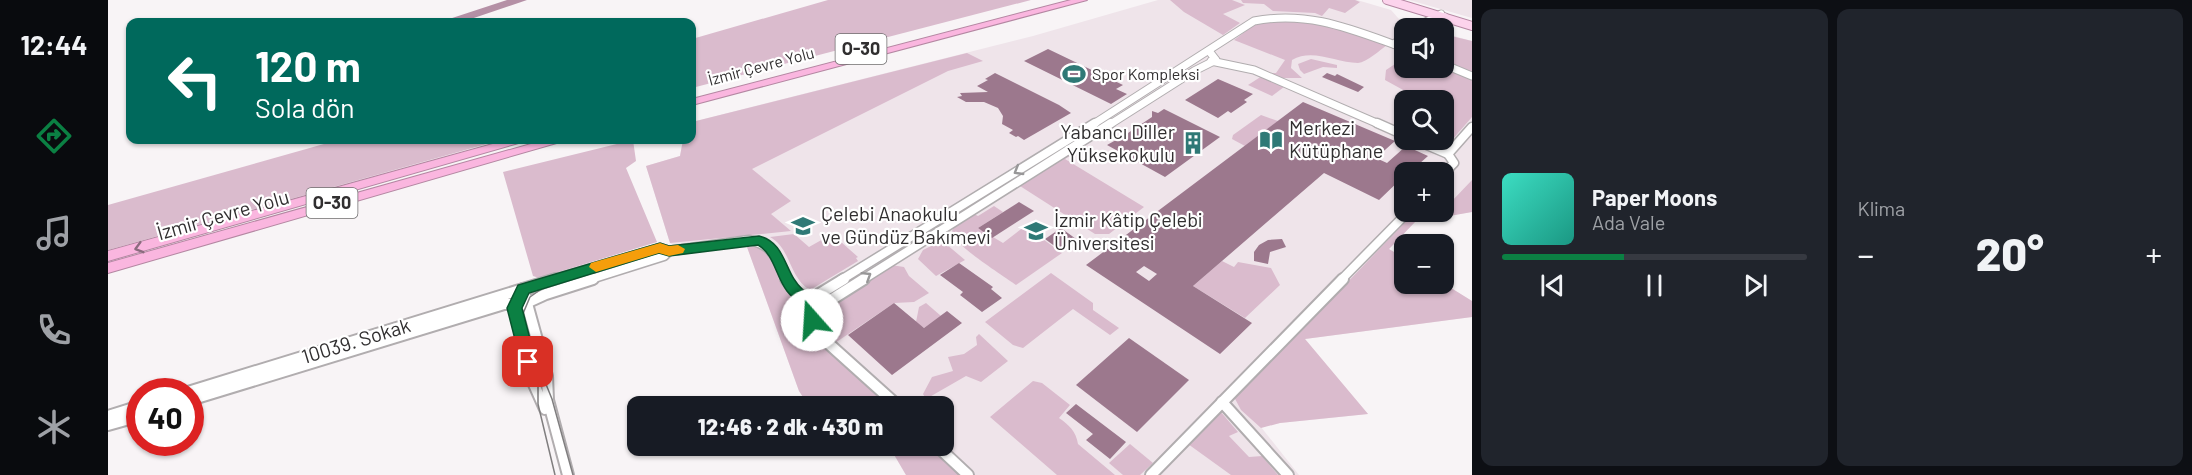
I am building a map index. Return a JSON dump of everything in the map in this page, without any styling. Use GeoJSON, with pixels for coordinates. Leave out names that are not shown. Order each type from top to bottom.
{"type":"FeatureCollection","features":[{"type":"Feature","properties":{"kind":"highway","name":"İzmir Çevre Yolu"},"geometry":{"type":"LineString","coordinates":[[696,101],[1053,0]]}},
{"type":"Feature","properties":{"kind":"highway","name":"İzmir Çevre Yolu"},"geometry":{"type":"LineString","coordinates":[[696,92],[1037,6],[1082,0]]}},
{"type":"Feature","properties":{"kind":"highway"},"geometry":{"type":"LineString","coordinates":[[1037,6],[1092,0]]}},
{"type":"Feature","properties":{"kind":"highway","name":"İzmir Çevre Yolu"},"geometry":{"type":"LineString","coordinates":[[108,256],[504,144]]}},
{"type":"Feature","properties":{"kind":"highway","name":"İzmir Çevre Yolu"},"geometry":{"type":"LineString","coordinates":[[108,268],[542,144]]}},
{"type":"Feature","properties":{"kind":"main road"},"geometry":{"type":"LineString","coordinates":[[1387,0],[1472,24]]}},
{"type":"Feature","properties":{"kind":"main road"},"geometry":{"type":"LineString","coordinates":[[1401,0],[1442,15]]}},
{"type":"Feature","properties":{"kind":"street"},"geometry":{"type":"LineString","coordinates":[[1436,18],[1442,15]]}},
{"type":"Feature","properties":{"kind":"street"},"geometry":{"type":"LineString","coordinates":[[1439,18],[1442,15]]}},
{"type":"Feature","properties":{"kind":"street"},"geometry":{"type":"LineString","coordinates":[[819,334],[812,320],[818,308],[1049,162],[1086,134],[1254,21],[1278,16],[1324,21],[1394,44]]}},
{"type":"Feature","properties":{"kind":"street"},"geometry":{"type":"LineString","coordinates":[[887,396],[809,326],[802,315],[808,301],[1041,158],[1212,62],[1216,58],[1209,51]]}},
{"type":"Feature","properties":{"kind":"street"},"geometry":{"type":"LineString","coordinates":[[1209,51],[1394,131]]}},
{"type":"Feature","properties":{"kind":"street"},"geometry":{"type":"LineString","coordinates":[[1200,57],[1212,62],[1254,70]]}},
{"type":"Feature","properties":{"kind":"street"},"geometry":{"type":"LineString","coordinates":[[1454,69],[1472,76]]}},
{"type":"Feature","properties":{"kind":"street"},"geometry":{"type":"LineString","coordinates":[[1448,154],[1472,127]]}},
{"type":"Feature","properties":{"kind":"street"},"geometry":{"type":"LineString","coordinates":[[1438,150],[1448,154],[1453,162]]}},
{"type":"Feature","properties":{"kind":"street"},"geometry":{"type":"LineString","coordinates":[[1041,158],[1049,162]]}},
{"type":"Feature","properties":{"kind":"street"},"geometry":{"type":"LineString","coordinates":[[1150,475],[1398,222]]}},
{"type":"Feature","properties":{"kind":"street","name":"10039. Sokak"},"geometry":{"type":"LineString","coordinates":[[204,387],[660,248],[669,251],[759,240],[774,252],[790,285],[808,301]]}},
{"type":"Feature","properties":{"kind":"street"},"geometry":{"type":"LineString","coordinates":[[515,308],[546,294],[664,256],[669,251]]}},
{"type":"Feature","properties":{"kind":"street"},"geometry":{"type":"LineString","coordinates":[[524,289],[547,376],[548,400],[568,475]]}},
{"type":"Feature","properties":{"kind":"street"},"geometry":{"type":"LineString","coordinates":[[524,289],[515,308],[532,380],[543,401],[561,475]]}},
{"type":"Feature","properties":{"kind":"street"},"geometry":{"type":"LineString","coordinates":[[808,301],[818,308]]}},
{"type":"Feature","properties":{"kind":"street","name":"10039. Sokak"},"geometry":{"type":"LineString","coordinates":[[204,396],[504,304],[510,304],[515,308]]}},
{"type":"Feature","properties":{"kind":"street"},"geometry":{"type":"LineString","coordinates":[[1222,402],[1288,475]]}},
{"type":"Feature","properties":{"kind":"street"},"geometry":{"type":"LineString","coordinates":[[108,416],[126,410]]}},
{"type":"Feature","properties":{"kind":"street"},"geometry":{"type":"LineString","coordinates":[[108,425],[126,420]]}},
{"type":"Feature","properties":{"kind":"street"},"geometry":{"type":"LineString","coordinates":[[948,456],[968,475]]}},
{"type":"Feature","properties":{"kind":"shaded area"},"geometry":{"type":"Polygon","coordinates":[[[507,0],[527,0],[474,18],[452,18],[507,0]]]}},
{"type":"Feature","properties":{"kind":"shaded area"},"geometry":{"type":"Polygon","coordinates":[[[828,0],[1031,0],[696,87],[696,38],[828,0]]]}},
{"type":"Feature","properties":{"kind":"shaded area","name":"İzmir Kâtip Çelebi Üniversitesi"},"geometry":{"type":"Polygon","coordinates":[[[1158,0],[1357,0],[1391,10],[1398,18],[1394,18],[1394,78],[1454,78],[1454,36],[1472,41],[1472,212],[1454,215],[1454,162],[1394,162],[1394,222],[1415,222],[1403,234],[1394,234],[1394,244],[1389,249],[1394,252],[1394,294],[1454,294],[1454,290],[1472,301],[1472,317],[1305,339],[1368,414],[1261,427],[1299,475],[906,475],[895,456],[954,456],[954,396],[802,396],[747,247],[677,256],[669,240],[646,166],[680,156],[682,144],[696,144],[696,121],[1033,36],[1158,0]]]}},
{"type":"Feature","properties":{"kind":"shaded area"},"geometry":{"type":"Polygon","coordinates":[[[1170,0],[1232,0],[1245,5],[1223,14],[1240,23],[1223,35],[1184,12],[1170,0]]]}},
{"type":"Feature","properties":{"kind":"shaded area"},"geometry":{"type":"Polygon","coordinates":[[[1241,0],[1355,0],[1360,2],[1345,13],[1329,8],[1322,16],[1315,13],[1273,11],[1264,4],[1243,3],[1241,0]]]}},
{"type":"Feature","properties":{"kind":"shaded area"},"geometry":{"type":"Polygon","coordinates":[[[1409,0],[1472,0],[1472,18],[1409,0]]]}},
{"type":"Feature","properties":{"kind":"shaded area"},"geometry":{"type":"Polygon","coordinates":[[[1280,19],[1326,24],[1387,45],[1358,63],[1308,55],[1300,57],[1292,60],[1291,68],[1302,78],[1281,78],[1269,73],[1276,73],[1285,60],[1234,40],[1258,22],[1280,19]]]}},
{"type":"Feature","properties":{"kind":"shaded area"},"geometry":{"type":"Polygon","coordinates":[[[1454,37],[1472,41],[1472,73],[1454,66],[1454,37]]]}},
{"type":"Feature","properties":{"kind":"shaded area"},"geometry":{"type":"Polygon","coordinates":[[[967,53],[983,61],[948,71],[752,169],[791,201],[771,214],[791,231],[670,243],[646,166],[680,156],[682,144],[696,144],[696,121],[967,53]]]}},
{"type":"Feature","properties":{"kind":"shaded area"},"geometry":{"type":"Polygon","coordinates":[[[1311,59],[1337,65],[1337,68],[1323,67],[1304,74],[1298,64],[1311,59]]]}},
{"type":"Feature","properties":{"kind":"shaded area"},"geometry":{"type":"Polygon","coordinates":[[[1394,65],[1394,78],[1454,78],[1454,72],[1472,79],[1472,117],[1454,138],[1454,90],[1403,90],[1385,80],[1386,70],[1394,65]]]}},
{"type":"Feature","properties":{"kind":"shaded area"},"geometry":{"type":"Polygon","coordinates":[[[1262,76],[1284,87],[1272,96],[1248,85],[1262,76]]]}},
{"type":"Feature","properties":{"kind":"shaded area"},"geometry":{"type":"Polygon","coordinates":[[[1261,115],[1278,121],[1245,146],[1232,139],[1233,135],[1261,115]]]}},
{"type":"Feature","properties":{"kind":"shaded area"},"geometry":{"type":"Polygon","coordinates":[[[324,144],[487,144],[108,250],[108,205],[324,144]]]}},
{"type":"Feature","properties":{"kind":"shaded area"},"geometry":{"type":"Polygon","coordinates":[[[617,144],[634,144],[636,161],[626,168],[657,242],[539,278],[533,276],[503,172],[617,144]]]}},
{"type":"Feature","properties":{"kind":"shaded area"},"geometry":{"type":"Polygon","coordinates":[[[1072,152],[1075,153],[1065,159],[1144,207],[1109,234],[1095,234],[1020,186],[1072,152]]]}},
{"type":"Feature","properties":{"kind":"shaded area"},"geometry":{"type":"Polygon","coordinates":[[[1472,180],[1472,212],[1454,215],[1454,199],[1472,180]]]}},
{"type":"Feature","properties":{"kind":"shaded area"},"geometry":{"type":"Polygon","coordinates":[[[994,206],[1003,212],[978,228],[1003,243],[1025,226],[1062,253],[1016,285],[991,268],[960,244],[952,232],[961,222],[974,214],[978,216],[994,206]]]}},
{"type":"Feature","properties":{"kind":"shaded area"},"geometry":{"type":"Polygon","coordinates":[[[1405,222],[1415,222],[1403,234],[1394,234],[1394,244],[1389,249],[1394,252],[1394,294],[1454,294],[1454,290],[1472,301],[1472,317],[1305,339],[1368,414],[1280,423],[1261,428],[1241,410],[1234,397],[1405,222]]]}},
{"type":"Feature","properties":{"kind":"shaded area"},"geometry":{"type":"Polygon","coordinates":[[[794,234],[809,247],[832,234],[858,257],[856,258],[858,261],[810,290],[798,278],[782,248],[770,237],[794,234]]]}},
{"type":"Feature","properties":{"kind":"shaded area"},"geometry":{"type":"Polygon","coordinates":[[[939,242],[946,244],[965,260],[936,276],[918,259],[923,250],[939,242]]]}},
{"type":"Feature","properties":{"kind":"shaded area"},"geometry":{"type":"Polygon","coordinates":[[[763,246],[768,251],[788,289],[800,304],[798,315],[803,323],[878,396],[802,396],[747,247],[763,246]]]}},
{"type":"Feature","properties":{"kind":"shaded area"},"geometry":{"type":"Polygon","coordinates":[[[1222,261],[1234,267],[1238,262],[1271,268],[1280,285],[1245,318],[1193,286],[1222,261]]]}},
{"type":"Feature","properties":{"kind":"shaded area"},"geometry":{"type":"Polygon","coordinates":[[[891,265],[904,267],[909,276],[929,293],[914,302],[894,303],[835,343],[819,329],[815,316],[817,313],[891,265]]]}},
{"type":"Feature","properties":{"kind":"shaded area"},"geometry":{"type":"Polygon","coordinates":[[[1051,273],[1093,303],[1093,310],[1119,328],[1110,335],[1073,309],[1023,348],[1013,345],[985,322],[1051,273]]]}},
{"type":"Feature","properties":{"kind":"shaded area"},"geometry":{"type":"Polygon","coordinates":[[[926,303],[941,316],[924,328],[916,322],[919,307],[926,303]]]}},
{"type":"Feature","properties":{"kind":"shaded area"},"geometry":{"type":"Polygon","coordinates":[[[979,334],[1008,361],[981,382],[966,376],[931,396],[924,396],[923,394],[932,377],[953,371],[948,357],[964,354],[977,345],[976,337],[979,334]]]}},
{"type":"Feature","properties":{"kind":"shaded area"},"geometry":{"type":"Polygon","coordinates":[[[1033,381],[1042,383],[1070,405],[1059,418],[1072,429],[1078,444],[1115,475],[1057,475],[990,417],[1033,381]]]}},
{"type":"Feature","properties":{"kind":"shaded area"},"geometry":{"type":"Polygon","coordinates":[[[1220,411],[1238,432],[1229,436],[1249,457],[1262,456],[1278,475],[1231,475],[1188,444],[1220,411]]]}},
{"type":"Feature","properties":{"kind":"shaded area"},"geometry":{"type":"Polygon","coordinates":[[[1130,444],[1153,463],[1140,475],[1123,475],[1109,463],[1130,444]]]}},
{"type":"Feature","properties":{"kind":"shaded area"},"geometry":{"type":"Polygon","coordinates":[[[895,456],[940,456],[960,475],[906,475],[895,456]]]}},
{"type":"Feature","properties":{"kind":"building","name":"Spor Kompleksi"},"geometry":{"type":"Polygon","coordinates":[[[1048,49],[1123,85],[1116,89],[1127,94],[1111,104],[1024,61],[1048,49]]]}},
{"type":"Feature","properties":{"kind":"building"},"geometry":{"type":"Polygon","coordinates":[[[995,73],[1071,113],[1024,140],[1016,137],[1009,133],[1013,130],[1002,124],[1003,116],[998,108],[984,102],[966,102],[957,97],[962,96],[960,93],[988,92],[977,86],[995,73]]]}},
{"type":"Feature","properties":{"kind":"building"},"geometry":{"type":"Polygon","coordinates":[[[1327,73],[1335,76],[1337,74],[1364,87],[1358,92],[1322,77],[1327,73]]]}},
{"type":"Feature","properties":{"kind":"building"},"geometry":{"type":"Polygon","coordinates":[[[1218,79],[1253,94],[1244,100],[1247,102],[1231,113],[1228,111],[1218,118],[1185,100],[1218,79]]]}},
{"type":"Feature","properties":{"kind":"building"},"geometry":{"type":"Polygon","coordinates":[[[1303,102],[1394,141],[1376,158],[1387,163],[1402,150],[1415,150],[1428,156],[1421,162],[1394,162],[1394,186],[1379,200],[1324,173],[1193,286],[1252,323],[1220,354],[1086,265],[1303,102]],[[1144,266],[1136,272],[1149,281],[1157,274],[1144,266]]]}},
{"type":"Feature","properties":{"kind":"building","name":"Yabancı Diller Yüksekokulu"},"geometry":{"type":"Polygon","coordinates":[[[1164,109],[1220,137],[1165,177],[1107,145],[1116,140],[1116,135],[1122,137],[1134,129],[1134,123],[1140,125],[1152,117],[1152,111],[1158,113],[1164,109]]]}},
{"type":"Feature","properties":{"kind":"building"},"geometry":{"type":"Polygon","coordinates":[[[1019,202],[1034,211],[992,238],[978,228],[1019,202]]]}},
{"type":"Feature","properties":{"kind":"building"},"geometry":{"type":"Polygon","coordinates":[[[1061,228],[1076,239],[1060,250],[1045,239],[1061,228]]]}},
{"type":"Feature","properties":{"kind":"building"},"geometry":{"type":"Polygon","coordinates":[[[1282,239],[1286,247],[1270,252],[1268,264],[1254,261],[1254,252],[1259,245],[1268,240],[1282,239]]]}},
{"type":"Feature","properties":{"kind":"building"},"geometry":{"type":"Polygon","coordinates":[[[959,263],[993,287],[991,289],[1002,298],[982,312],[960,295],[963,292],[940,275],[959,263]]]}},
{"type":"Feature","properties":{"kind":"building"},"geometry":{"type":"Polygon","coordinates":[[[894,303],[924,328],[947,311],[962,323],[892,375],[848,335],[894,303]]]}},
{"type":"Feature","properties":{"kind":"building"},"geometry":{"type":"Polygon","coordinates":[[[1129,338],[1189,380],[1137,432],[1076,385],[1129,338]]]}},
{"type":"Feature","properties":{"kind":"building"},"geometry":{"type":"Polygon","coordinates":[[[1076,404],[1126,442],[1110,459],[1086,440],[1093,434],[1066,413],[1076,404]]]}},
{"type":"Feature","properties":{"kind":"tram line"},"geometry":{"type":"LineString","coordinates":[[555,475],[538,404],[538,378],[522,316],[530,297],[547,285],[659,250]]}},
{"type":"Feature","properties":{"kind":"tram line"},"geometry":{"type":"LineString","coordinates":[[541,372],[552,399],[573,475]]}},
{"type":"Feature","properties":{"kind":"slow traffic"},"geometry":{"type":"LineString","coordinates":[[596,267],[660,248],[669,251],[678,249]]}},
{"type":"Feature","properties":{"kind":"place","name":"Spor Kompleksi"},"geometry":{"type":"Point","coordinates":[1074,74]}},
{"type":"Feature","properties":{"kind":"place","name":"Merkezi Kütüphane"},"geometry":{"type":"Point","coordinates":[1271,140]}},
{"type":"Feature","properties":{"kind":"place","name":"Yabancı Diller Yüksekokulu"},"geometry":{"type":"Point","coordinates":[1193,143]}},
{"type":"Feature","properties":{"kind":"place","name":"Çelebi Anaokulu ve Gündüz Bakımevi"},"geometry":{"type":"Point","coordinates":[803,226]}},
{"type":"Feature","properties":{"kind":"place","name":"İzmir Kâtip Çelebi Üniversitesi"},"geometry":{"type":"Point","coordinates":[1036,231]}},
{"type":"Feature","properties":{"kind":"route"},"geometry":{"type":"LineString","coordinates":[[528,362],[515,308],[524,289],[660,248],[669,251],[759,240],[774,252],[790,285],[798,294],[818,308],[812,320]]}}]}
